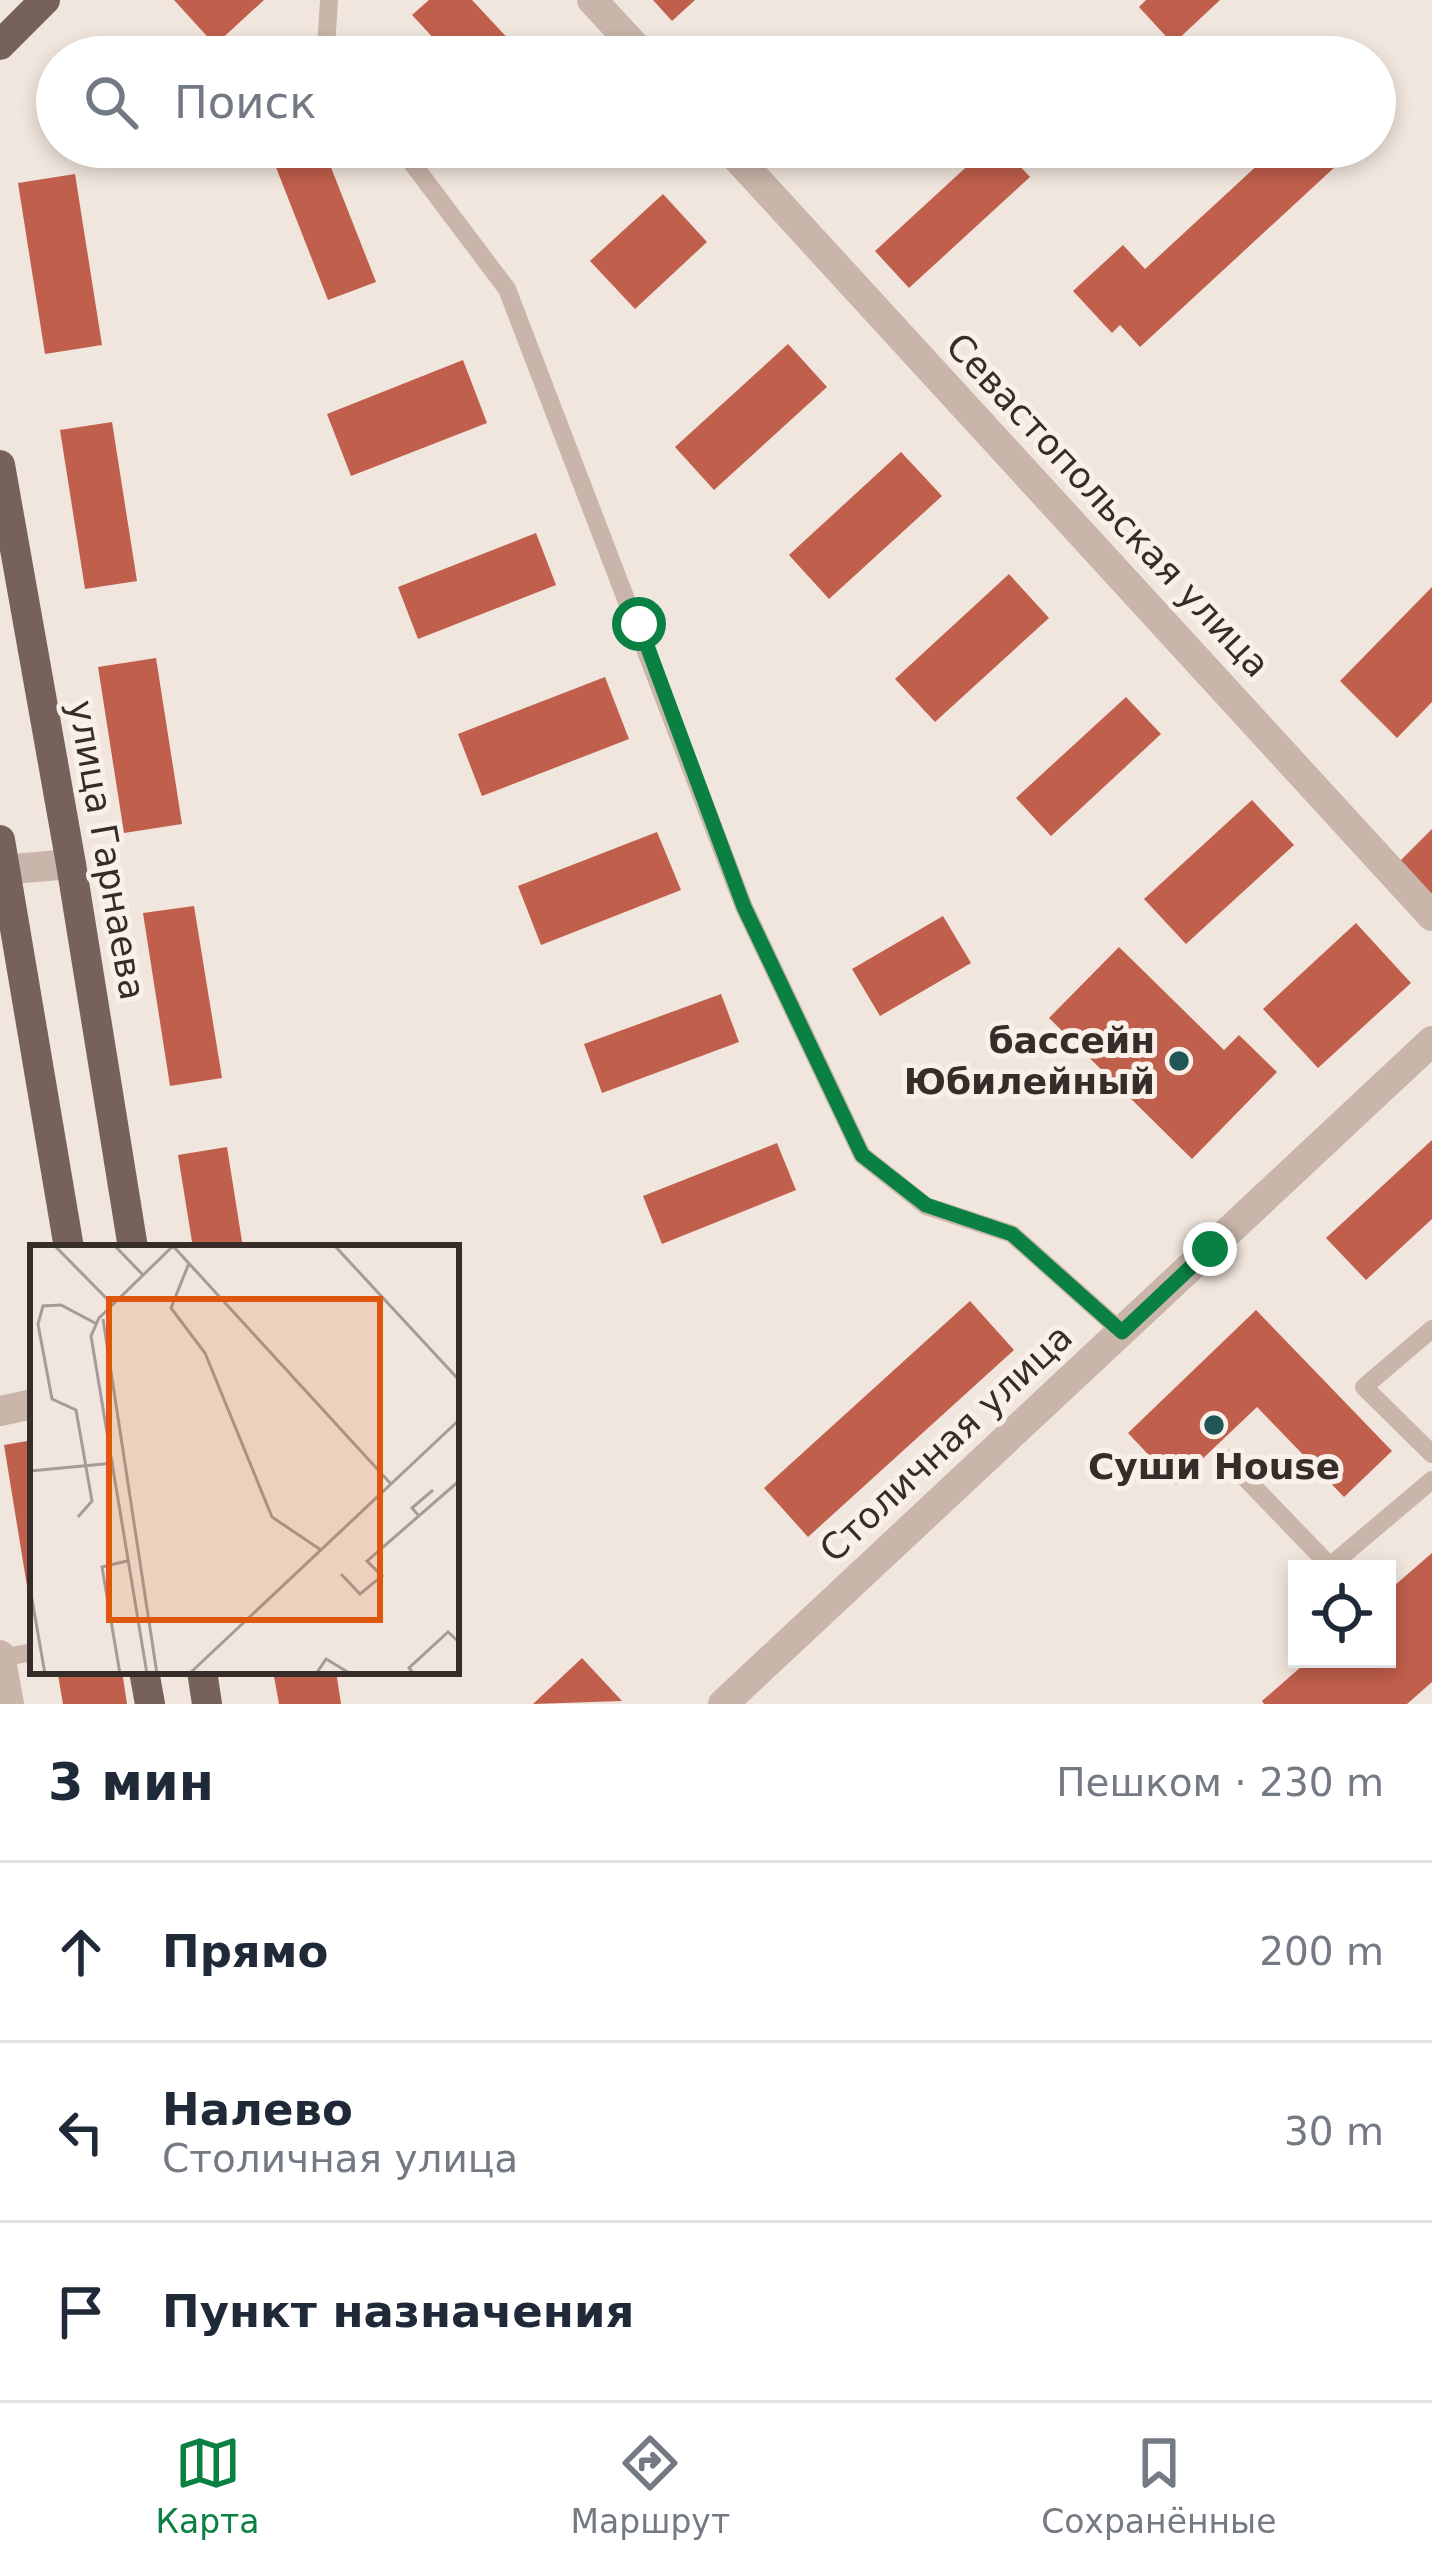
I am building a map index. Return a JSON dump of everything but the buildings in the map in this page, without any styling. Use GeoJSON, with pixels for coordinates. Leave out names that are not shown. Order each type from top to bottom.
{"type":"FeatureCollection","features":[{"type":"Feature","properties":{"kind":"main road"},"geometry":{"type":"LineString","coordinates":[[4,36],[45,0]]}},
{"type":"Feature","properties":{"kind":"main road","name":"улица Гарнаева"},"geometry":{"type":"LineString","coordinates":[[0,465],[133,1245]]}},
{"type":"Feature","properties":{"kind":"main road"},"geometry":{"type":"LineString","coordinates":[[2,860],[68,1245]]}},
{"type":"Feature","properties":{"kind":"main road"},"geometry":{"type":"LineString","coordinates":[[145,1674],[150,1704]]}},
{"type":"Feature","properties":{"kind":"main road"},"geometry":{"type":"LineString","coordinates":[[202,1674],[207,1704]]}},
{"type":"Feature","properties":{"kind":"street"},"geometry":{"type":"LineString","coordinates":[[592,0],[625,36]]}},
{"type":"Feature","properties":{"kind":"street","name":"Севастопольская улица"},"geometry":{"type":"LineString","coordinates":[[746,168],[1432,916]]}},
{"type":"Feature","properties":{"kind":"street"},"geometry":{"type":"LineString","coordinates":[[2,860],[71,864]]}},
{"type":"Feature","properties":{"kind":"street","name":"Столичная улица"},"geometry":{"type":"LineString","coordinates":[[723,1704],[1432,1041]]}},
{"type":"Feature","properties":{"kind":"street"},"geometry":{"type":"LineString","coordinates":[[0,1411],[30,1405]]}},
{"type":"Feature","properties":{"kind":"street"},"geometry":{"type":"LineString","coordinates":[[0,1657],[9,1704]]}},
{"type":"Feature","properties":{"kind":"lane"},"geometry":{"type":"LineString","coordinates":[[327,36],[329,0]]}},
{"type":"Feature","properties":{"kind":"lane"},"geometry":{"type":"LineString","coordinates":[[416,168],[507,289],[744,907],[862,1155],[926,1205],[1012,1234],[1122,1332]]}},
{"type":"Feature","properties":{"kind":"lane"},"geometry":{"type":"LineString","coordinates":[[1432,1329],[1364,1387],[1432,1454]]}},
{"type":"Feature","properties":{"kind":"lane"},"geometry":{"type":"LineString","coordinates":[[1226,1458],[1330,1566],[1432,1480]]}},
{"type":"Feature","properties":{"kind":"lane"},"geometry":{"type":"LineString","coordinates":[[0,1657],[30,1652]]}},
{"type":"Feature","properties":{"kind":"place","name":"бассейн Юбилейный"},"geometry":{"type":"Point","coordinates":[1179,1061]}},
{"type":"Feature","properties":{"kind":"place","name":"Суши House"},"geometry":{"type":"Point","coordinates":[1214,1425]}},
{"type":"Feature","properties":{"kind":"route"},"geometry":{"type":"LineString","coordinates":[[639,624],[744,907],[862,1155],[926,1205],[1012,1234],[1122,1332],[1210,1249]]}}]}
